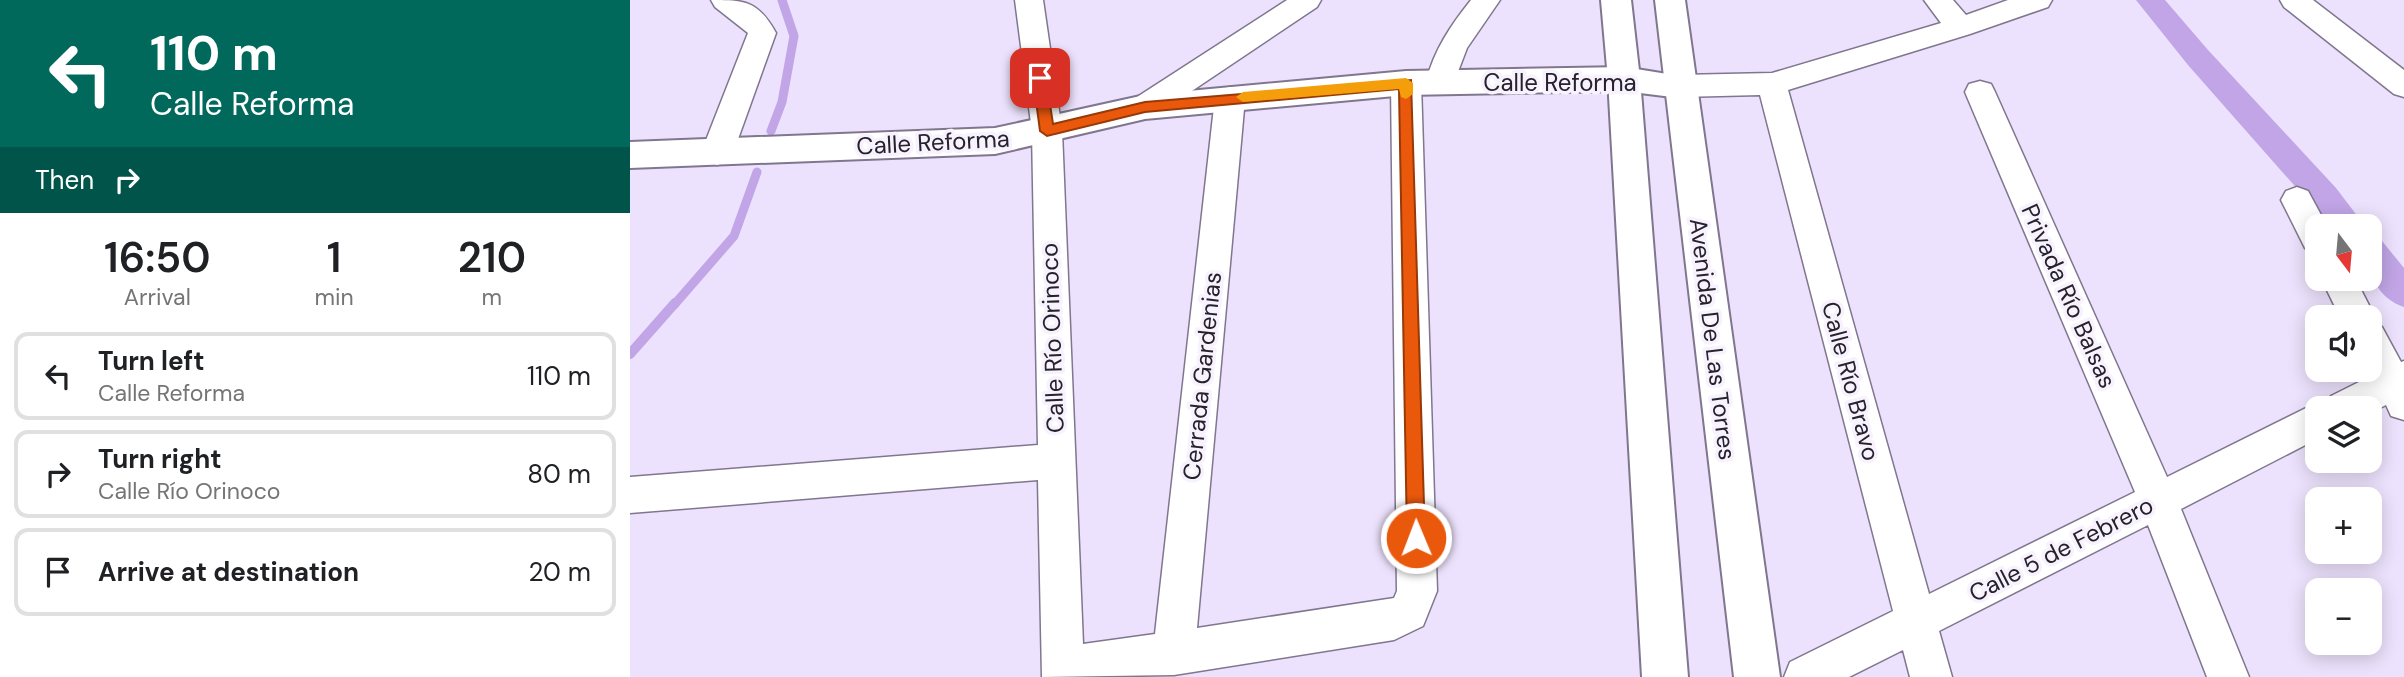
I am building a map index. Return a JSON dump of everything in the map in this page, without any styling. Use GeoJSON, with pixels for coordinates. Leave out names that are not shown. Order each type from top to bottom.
{"type":"FeatureCollection","features":[{"type":"Feature","properties":{"kind":"main road"},"geometry":{"type":"LineString","coordinates":[[1616,0],[1624,79],[1665,677]]}},
{"type":"Feature","properties":{"kind":"main road","name":"Avenida De Las Torres"},"geometry":{"type":"LineString","coordinates":[[1670,0],[1757,677]]}},
{"type":"Feature","properties":{"kind":"main road","name":"Calle Reforma"},"geometry":{"type":"LineString","coordinates":[[630,155],[995,141],[1145,107],[1406,83],[1624,79],[1680,86]]}},
{"type":"Feature","properties":{"kind":"street"},"geometry":{"type":"LineString","coordinates":[[717,153],[762,33],[757,24],[725,0]]}},
{"type":"Feature","properties":{"kind":"street","name":"Calle Río Orinoco"},"geometry":{"type":"LineString","coordinates":[[1029,0],[1047,131],[1063,673]]}},
{"type":"Feature","properties":{"kind":"street"},"geometry":{"type":"LineString","coordinates":[[1145,107],[1307,0]]}},
{"type":"Feature","properties":{"kind":"street"},"geometry":{"type":"LineString","coordinates":[[1441,82],[1445,59],[1486,0]]}},
{"type":"Feature","properties":{"kind":"street"},"geometry":{"type":"LineString","coordinates":[[1938,0],[1960,27]]}},
{"type":"Feature","properties":{"kind":"street"},"geometry":{"type":"LineString","coordinates":[[1680,86],[1772,84],[1960,27],[2038,0]]}},
{"type":"Feature","properties":{"kind":"street"},"geometry":{"type":"LineString","coordinates":[[2294,0],[2404,86]]}},
{"type":"Feature","properties":{"kind":"street"},"geometry":{"type":"LineString","coordinates":[[1063,673],[1174,653],[1394,620],[1409,612],[1417,591],[1406,83]]}},
{"type":"Feature","properties":{"kind":"street","name":"Calle Río Bravo"},"geometry":{"type":"LineString","coordinates":[[1772,84],[1931,677]]}},
{"type":"Feature","properties":{"kind":"street","name":"Privada Río Balsas"},"geometry":{"type":"LineString","coordinates":[[1980,92],[2158,500],[2228,677]]}},
{"type":"Feature","properties":{"kind":"street","name":"Cerrada Gardenias"},"geometry":{"type":"LineString","coordinates":[[1174,653],[1230,98]]}},
{"type":"Feature","properties":{"kind":"street"},"geometry":{"type":"LineString","coordinates":[[2297,200],[2305,216]]}},
{"type":"Feature","properties":{"kind":"street"},"geometry":{"type":"LineString","coordinates":[[2378,396],[2400,388],[2382,358]]}},
{"type":"Feature","properties":{"kind":"street","name":"Calle 5 de Febrero"},"geometry":{"type":"LineString","coordinates":[[1805,677],[2305,427]]}},
{"type":"Feature","properties":{"kind":"street"},"geometry":{"type":"LineString","coordinates":[[630,495],[1055,461]]}},
{"type":"Feature","properties":{"kind":"waterway"},"geometry":{"type":"LineString","coordinates":[[771,131],[782,102],[794,36],[782,0]]}},
{"type":"Feature","properties":{"kind":"waterway"},"geometry":{"type":"LineString","coordinates":[[2150,0],[2198,58],[2338,214]]}},
{"type":"Feature","properties":{"kind":"waterway"},"geometry":{"type":"LineString","coordinates":[[674,305],[734,236],[757,172]]}},
{"type":"Feature","properties":{"kind":"waterway"},"geometry":{"type":"LineString","coordinates":[[2382,266],[2404,293]]}},
{"type":"Feature","properties":{"kind":"waterway"},"geometry":{"type":"LineString","coordinates":[[630,354],[675,303]]}},
{"type":"Feature","properties":{"kind":"slow traffic"},"geometry":{"type":"LineString","coordinates":[[1243,97],[1406,83],[1406,94]]}},
{"type":"Feature","properties":{"kind":"route"},"geometry":{"type":"LineString","coordinates":[[1040,78],[1047,131],[1145,107],[1406,83],[1416,538]]}}]}
